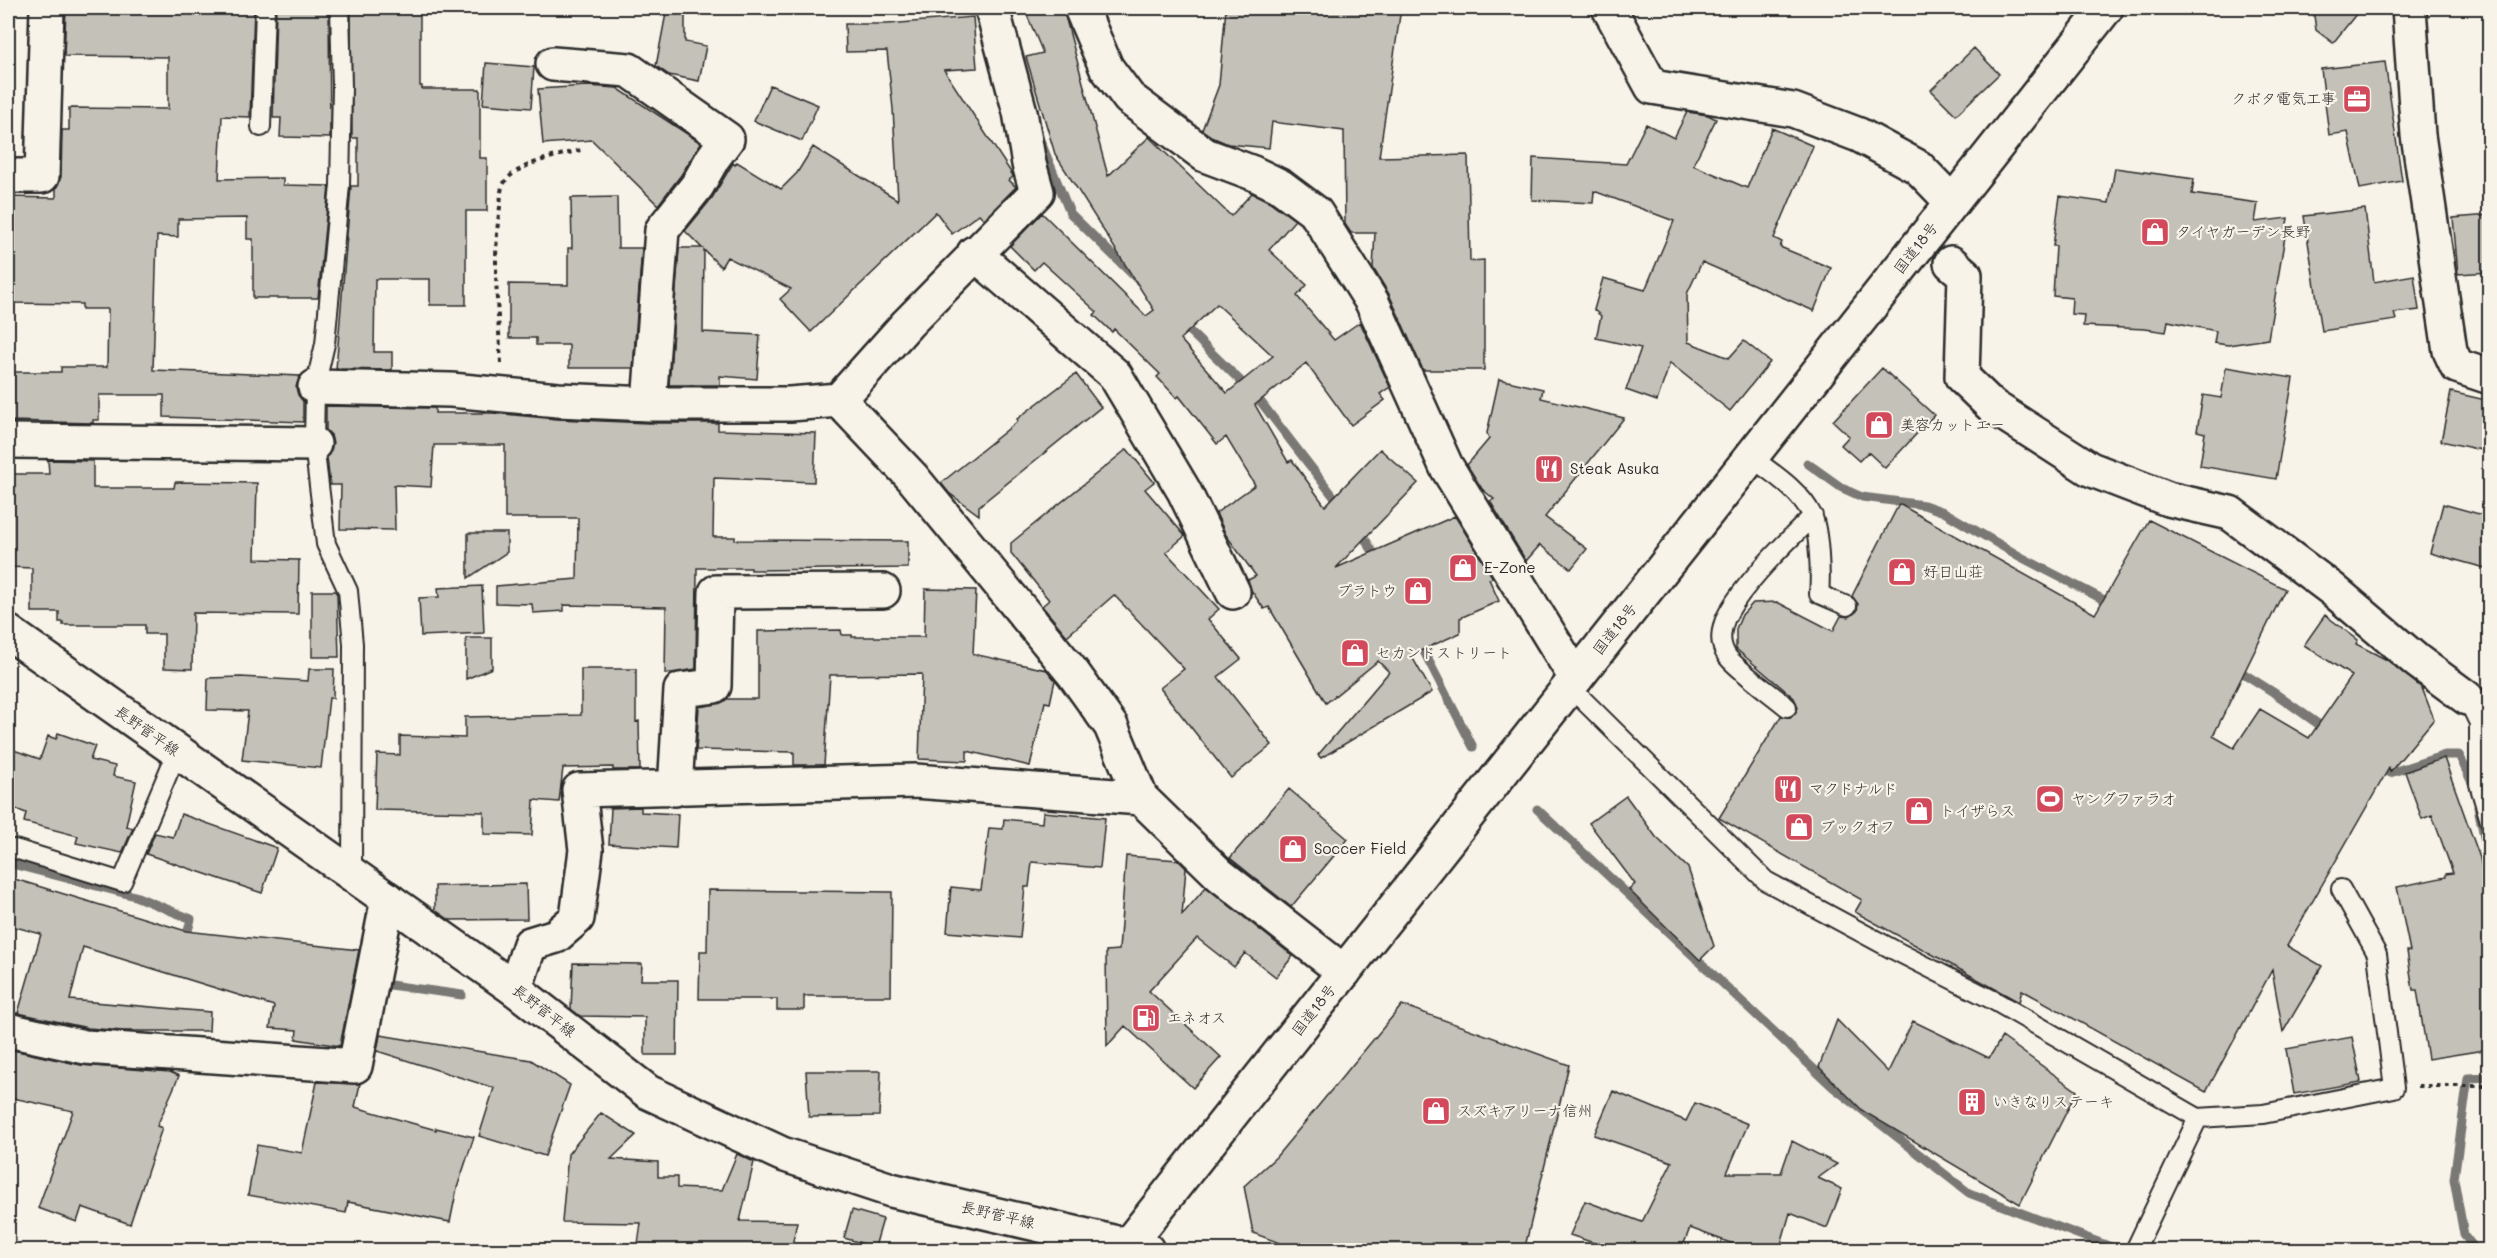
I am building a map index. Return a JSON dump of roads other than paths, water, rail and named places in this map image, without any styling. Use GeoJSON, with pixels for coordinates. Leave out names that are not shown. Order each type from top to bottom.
{"type":"FeatureCollection","features":[{"type":"Feature","properties":{"kind":"main road"},"geometry":{"type":"LineString","coordinates":[[8,176],[42,176],[47,8]]}},
{"type":"Feature","properties":{"kind":"main road"},"geometry":{"type":"LineString","coordinates":[[315,387],[451,390],[558,400],[649,404],[790,404],[839,400],[974,253],[1037,192],[1029,164],[1020,112],[992,8]]}},
{"type":"Feature","properties":{"kind":"main road"},"geometry":{"type":"LineString","coordinates":[[1081,8],[1106,67],[1129,98],[1205,155],[1280,186],[1316,213],[1372,302],[1446,466],[1573,683]]}},
{"type":"Feature","properties":{"kind":"main road"},"geometry":{"type":"LineString","coordinates":[[1609,8],[1652,87],[1793,110],[1859,135],[1918,167],[1952,202]]}},
{"type":"Feature","properties":{"kind":"main road","name":"国道18号"},"geometry":{"type":"LineString","coordinates":[[1133,1249],[1344,972],[2106,8]]}},
{"type":"Feature","properties":{"kind":"main road"},"geometry":{"type":"LineString","coordinates":[[2409,8],[2418,135],[2450,351],[2457,366],[2490,377]]}},
{"type":"Feature","properties":{"kind":"main road"},"geometry":{"type":"LineString","coordinates":[[553,64],[629,69],[727,139],[697,186],[662,230],[649,404]]}},
{"type":"Feature","properties":{"kind":"main road"},"geometry":{"type":"LineString","coordinates":[[974,253],[1115,375],[1184,491],[1233,592]]}},
{"type":"Feature","properties":{"kind":"main road"},"geometry":{"type":"LineString","coordinates":[[1951,263],[1965,275],[1962,377],[1992,406],[2090,469],[2168,499],[2230,513],[2332,589],[2417,661],[2467,698]]}},
{"type":"Feature","properties":{"kind":"main road"},"geometry":{"type":"LineString","coordinates":[[839,400],[912,477],[1073,673],[1111,726],[1141,798],[1220,875],[1344,972]]}},
{"type":"Feature","properties":{"kind":"main road"},"geometry":{"type":"LineString","coordinates":[[8,441],[314,444]]}},
{"type":"Feature","properties":{"kind":"main road"},"geometry":{"type":"LineString","coordinates":[[675,789],[681,690],[714,686],[716,592],[883,591]]}},
{"type":"Feature","properties":{"kind":"main road","name":"長野菅平線"},"geometry":{"type":"LineString","coordinates":[[8,632],[515,989],[648,1092],[782,1154],[891,1190],[1133,1249]]}},
{"type":"Feature","properties":{"kind":"main road"},"geometry":{"type":"LineString","coordinates":[[515,989],[530,944],[556,936],[577,918],[586,850],[579,790],[915,781],[1141,798]]}},
{"type":"Feature","properties":{"kind":"main road"},"geometry":{"type":"LineString","coordinates":[[8,1030],[85,1047],[355,1066],[388,899]]}},
{"type":"Feature","properties":{"kind":"lane"},"geometry":{"type":"LineString","coordinates":[[261,127],[265,8]]}},
{"type":"Feature","properties":{"kind":"lane"},"geometry":{"type":"LineString","coordinates":[[340,8],[342,87],[340,185],[325,344],[315,387],[314,444],[326,544],[348,591],[353,644],[352,874]]}},
{"type":"Feature","properties":{"kind":"lane"},"geometry":{"type":"LineString","coordinates":[[1751,457],[1794,491],[1813,516],[1822,572],[1819,594],[1847,606]]}},
{"type":"Feature","properties":{"kind":"lane"},"geometry":{"type":"LineString","coordinates":[[1787,707],[1728,657],[1721,641],[1723,624],[1732,607],[1756,576],[1813,516]]}},
{"type":"Feature","properties":{"kind":"lane"},"geometry":{"type":"LineString","coordinates":[[1573,683],[1766,881],[1893,950],[1994,1000],[2198,1118],[2263,1114],[2394,1088],[2377,954],[2342,889]]}},
{"type":"Feature","properties":{"kind":"lane"},"geometry":{"type":"LineString","coordinates":[[2467,698],[2480,723],[2480,784],[2490,821]]}},
{"type":"Feature","properties":{"kind":"lane"},"geometry":{"type":"LineString","coordinates":[[8,850],[15,849],[122,882],[177,752]]}},
{"type":"Feature","properties":{"kind":"lane"},"geometry":{"type":"LineString","coordinates":[[2137,1247],[2198,1118]]}},
{"type":"Feature","properties":{"kind":"waterway"},"geometry":{"type":"LineString","coordinates":[[1038,135],[1070,213],[1139,281]]}},
{"type":"Feature","properties":{"kind":"waterway"},"geometry":{"type":"LineString","coordinates":[[1181,323],[1257,397],[1341,506]]}},
{"type":"Feature","properties":{"kind":"waterway"},"geometry":{"type":"LineString","coordinates":[[1807,463],[1842,488],[1862,497],[1924,505],[1944,512],[2019,556],[2114,605]]}},
{"type":"Feature","properties":{"kind":"waterway"},"geometry":{"type":"LineString","coordinates":[[1359,529],[1378,560]]}},
{"type":"Feature","properties":{"kind":"waterway"},"geometry":{"type":"LineString","coordinates":[[1418,640],[1473,747]]}},
{"type":"Feature","properties":{"kind":"waterway"},"geometry":{"type":"LineString","coordinates":[[2235,668],[2328,731]]}},
{"type":"Feature","properties":{"kind":"waterway"},"geometry":{"type":"LineString","coordinates":[[2378,767],[2390,773],[2445,755],[2459,755],[2474,787]]}},
{"type":"Feature","properties":{"kind":"waterway"},"geometry":{"type":"LineString","coordinates":[[2478,807],[2490,866]]}},
{"type":"Feature","properties":{"kind":"waterway"},"geometry":{"type":"LineString","coordinates":[[1537,809],[1833,1087],[1969,1193],[2119,1250]]}},
{"type":"Feature","properties":{"kind":"waterway"},"geometry":{"type":"LineString","coordinates":[[8,863],[135,896],[191,919],[185,943]]}},
{"type":"Feature","properties":{"kind":"waterway"},"geometry":{"type":"LineString","coordinates":[[383,984],[462,995]]}},
{"type":"Feature","properties":{"kind":"waterway"},"geometry":{"type":"LineString","coordinates":[[2476,1250],[2464,1235],[2454,1179],[2468,1078],[2490,1077]]}},
{"type":"Feature","properties":{"kind":"place","name":"クボタ電気工事"},"geometry":{"type":"Point","coordinates":[2357,99]}},
{"type":"Feature","properties":{"kind":"place","name":"タイヤガーデン長野"},"geometry":{"type":"Point","coordinates":[2155,232]}},
{"type":"Feature","properties":{"kind":"place","name":"美容カットエー"},"geometry":{"type":"Point","coordinates":[1879,425]}},
{"type":"Feature","properties":{"kind":"place","name":"Steak Asuka"},"geometry":{"type":"Point","coordinates":[1549,469]}},
{"type":"Feature","properties":{"kind":"place","name":"E-Zone"},"geometry":{"type":"Point","coordinates":[1463,568]}},
{"type":"Feature","properties":{"kind":"place","name":"好日山荘"},"geometry":{"type":"Point","coordinates":[1902,572]}},
{"type":"Feature","properties":{"kind":"place","name":"プラトウ"},"geometry":{"type":"Point","coordinates":[1418,591]}},
{"type":"Feature","properties":{"kind":"place","name":"セカンドストリート"},"geometry":{"type":"Point","coordinates":[1355,653]}},
{"type":"Feature","properties":{"kind":"place","name":"マクドナルド"},"geometry":{"type":"Point","coordinates":[1788,789]}},
{"type":"Feature","properties":{"kind":"place","name":"ヤングファラオ"},"geometry":{"type":"Point","coordinates":[2050,799]}},
{"type":"Feature","properties":{"kind":"place","name":"トイザらス"},"geometry":{"type":"Point","coordinates":[1919,811]}},
{"type":"Feature","properties":{"kind":"place","name":"ブックオフ"},"geometry":{"type":"Point","coordinates":[1799,827]}},
{"type":"Feature","properties":{"kind":"place","name":"Soccer Field"},"geometry":{"type":"Point","coordinates":[1293,849]}},
{"type":"Feature","properties":{"kind":"place","name":"エネオス"},"geometry":{"type":"Point","coordinates":[1146,1018]}},
{"type":"Feature","properties":{"kind":"place","name":"いきなりステーキ"},"geometry":{"type":"Point","coordinates":[1972,1102]}},
{"type":"Feature","properties":{"kind":"place","name":"スズキアリーナ信州"},"geometry":{"type":"Point","coordinates":[1436,1111]}}]}
